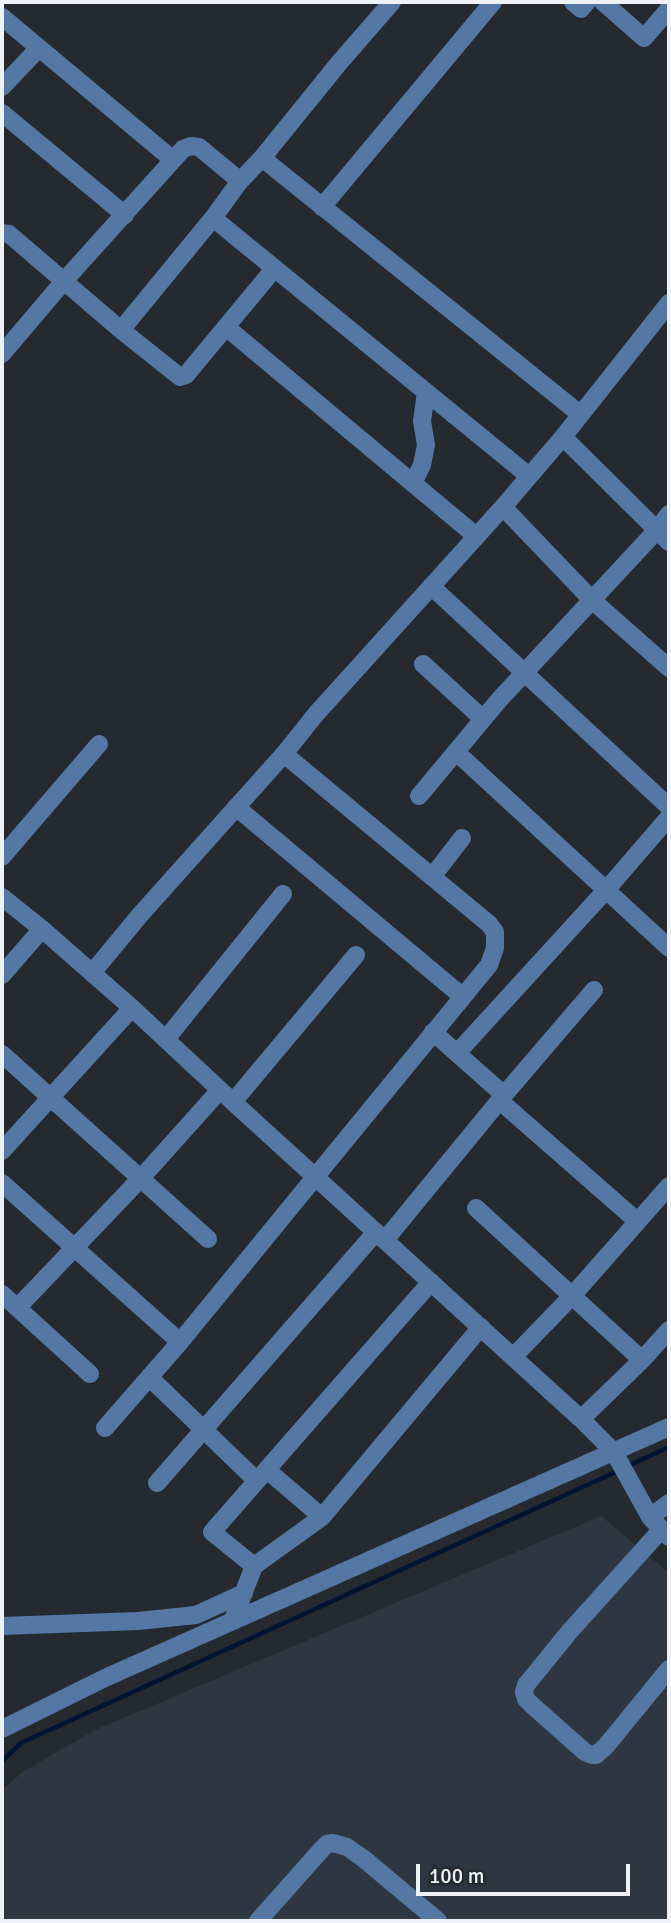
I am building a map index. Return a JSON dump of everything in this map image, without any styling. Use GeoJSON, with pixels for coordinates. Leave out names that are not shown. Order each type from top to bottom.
{"type":"FeatureCollection","features":[{"type":"Feature","properties":{"kind":"street"},"geometry":{"type":"LineString","coordinates":[[121,331],[240,181],[392,2]]}},
{"type":"Feature","properties":{"kind":"street"},"geometry":{"type":"LineString","coordinates":[[322,206],[493,2]]}},
{"type":"Feature","properties":{"kind":"street"},"geometry":{"type":"LineString","coordinates":[[573,2],[581,9],[587,2]]}},
{"type":"Feature","properties":{"kind":"street"},"geometry":{"type":"LineString","coordinates":[[603,2],[644,38],[669,9]]}},
{"type":"Feature","properties":{"kind":"street"},"geometry":{"type":"LineString","coordinates":[[2,17],[172,159]]}},
{"type":"Feature","properties":{"kind":"street"},"geometry":{"type":"LineString","coordinates":[[2,87],[39,48]]}},
{"type":"Feature","properties":{"kind":"street"},"geometry":{"type":"LineString","coordinates":[[2,113],[125,215]]}},
{"type":"Feature","properties":{"kind":"street"},"geometry":{"type":"LineString","coordinates":[[2,354],[183,149],[199,147],[240,181]]}},
{"type":"Feature","properties":{"kind":"street"},"geometry":{"type":"LineString","coordinates":[[262,158],[580,414]]}},
{"type":"Feature","properties":{"kind":"street"},"geometry":{"type":"LineString","coordinates":[[213,218],[529,476]]}},
{"type":"Feature","properties":{"kind":"street"},"geometry":{"type":"LineString","coordinates":[[2,233],[9,234],[121,331],[180,377],[186,375],[274,269]]}},
{"type":"Feature","properties":{"kind":"street"},"geometry":{"type":"LineString","coordinates":[[92,973],[325,705],[503,507],[563,437],[669,303]]}},
{"type":"Feature","properties":{"kind":"street"},"geometry":{"type":"LineString","coordinates":[[226,327],[477,536]]}},
{"type":"Feature","properties":{"kind":"street"},"geometry":{"type":"LineString","coordinates":[[413,483],[422,465],[426,445],[422,421],[426,392]]}},
{"type":"Feature","properties":{"kind":"street"},"geometry":{"type":"LineString","coordinates":[[563,437],[663,536]]}},
{"type":"Feature","properties":{"kind":"street"},"geometry":{"type":"LineString","coordinates":[[503,507],[592,600],[669,668]]}},
{"type":"Feature","properties":{"kind":"street"},"geometry":{"type":"LineString","coordinates":[[419,796],[483,719],[592,600],[663,536],[669,514]]}},
{"type":"Feature","properties":{"kind":"street"},"geometry":{"type":"LineString","coordinates":[[431,586],[669,807]]}},
{"type":"Feature","properties":{"kind":"street"},"geometry":{"type":"LineString","coordinates":[[422,664],[483,719]]}},
{"type":"Feature","properties":{"kind":"street"},"geometry":{"type":"LineString","coordinates":[[2,857],[99,744]]}},
{"type":"Feature","properties":{"kind":"street"},"geometry":{"type":"LineString","coordinates":[[456,752],[669,948]]}},
{"type":"Feature","properties":{"kind":"street"},"geometry":{"type":"LineString","coordinates":[[105,1428],[180,1342],[493,958],[496,940],[495,932],[489,925],[284,754]]}},
{"type":"Feature","properties":{"kind":"street"},"geometry":{"type":"LineString","coordinates":[[236,807],[463,998]]}},
{"type":"Feature","properties":{"kind":"street"},"geometry":{"type":"LineString","coordinates":[[458,1052],[669,817]]}},
{"type":"Feature","properties":{"kind":"street"},"geometry":{"type":"LineString","coordinates":[[432,877],[462,838]]}},
{"type":"Feature","properties":{"kind":"street"},"geometry":{"type":"LineString","coordinates":[[166,1039],[283,894]]}},
{"type":"Feature","properties":{"kind":"street"},"geometry":{"type":"LineString","coordinates":[[2,897],[132,1008],[580,1419],[616,1455],[660,1528]]}},
{"type":"Feature","properties":{"kind":"street"},"geometry":{"type":"LineString","coordinates":[[2,975],[42,929]]}},
{"type":"Feature","properties":{"kind":"street"},"geometry":{"type":"LineString","coordinates":[[17,1308],[142,1177],[226,1096],[356,955]]}},
{"type":"Feature","properties":{"kind":"street"},"geometry":{"type":"LineString","coordinates":[[157,1483],[381,1236],[594,989]]}},
{"type":"Feature","properties":{"kind":"street"},"geometry":{"type":"LineString","coordinates":[[2,1151],[132,1008]]}},
{"type":"Feature","properties":{"kind":"street"},"geometry":{"type":"LineString","coordinates":[[433,1032],[458,1052],[502,1098],[637,1221]]}},
{"type":"Feature","properties":{"kind":"street"},"geometry":{"type":"LineString","coordinates":[[2,1054],[208,1239]]}},
{"type":"Feature","properties":{"kind":"street"},"geometry":{"type":"LineString","coordinates":[[2,1183],[180,1342]]}},
{"type":"Feature","properties":{"kind":"street"},"geometry":{"type":"LineString","coordinates":[[513,1357],[572,1296],[669,1186]]}},
{"type":"Feature","properties":{"kind":"street"},"geometry":{"type":"LineString","coordinates":[[476,1208],[642,1360]]}},
{"type":"Feature","properties":{"kind":"street"},"geometry":{"type":"LineString","coordinates":[[254,1566],[212,1532],[431,1282]]}},
{"type":"Feature","properties":{"kind":"street"},"geometry":{"type":"LineString","coordinates":[[2,1294],[90,1374]]}},
{"type":"Feature","properties":{"kind":"street"},"geometry":{"type":"LineString","coordinates":[[233,1620],[254,1566],[321,1517],[481,1327]]}},
{"type":"Feature","properties":{"kind":"street"},"geometry":{"type":"LineString","coordinates":[[580,1419],[642,1360],[669,1330]]}},
{"type":"Feature","properties":{"kind":"street"},"geometry":{"type":"LineString","coordinates":[[656,1345],[669,1357]]}},
{"type":"Feature","properties":{"kind":"street"},"geometry":{"type":"LineString","coordinates":[[149,1377],[204,1430],[321,1517]]}},
{"type":"Feature","properties":{"kind":"street"},"geometry":{"type":"LineString","coordinates":[[2,1729],[107,1677],[616,1455],[669,1427]]}},
{"type":"Feature","properties":{"kind":"street"},"geometry":{"type":"LineString","coordinates":[[669,1503],[660,1528],[570,1631],[526,1685],[524,1692],[526,1699],[533,1706],[585,1752],[596,1755],[669,1670]]}},
{"type":"Feature","properties":{"kind":"street"},"geometry":{"type":"LineString","coordinates":[[2,1626],[138,1621],[195,1615],[244,1593]]}},
{"type":"Feature","properties":{"kind":"street"},"geometry":{"type":"LineString","coordinates":[[258,1921],[322,1849],[332,1843],[347,1847],[364,1859],[438,1921]]}},
{"type":"Feature","properties":{"kind":"shaded area"},"geometry":{"type":"Polygon","coordinates":[[[601,1516],[669,1573],[669,1921],[2,1921],[2,1790],[24,1771],[95,1730],[601,1516]]]}},
{"type":"Feature","properties":{"kind":"waterway"},"geometry":{"type":"LineString","coordinates":[[628,1466],[669,1447]]}},
{"type":"Feature","properties":{"kind":"waterway"},"geometry":{"type":"LineString","coordinates":[[2,1761],[21,1743],[620,1470]]}}]}
